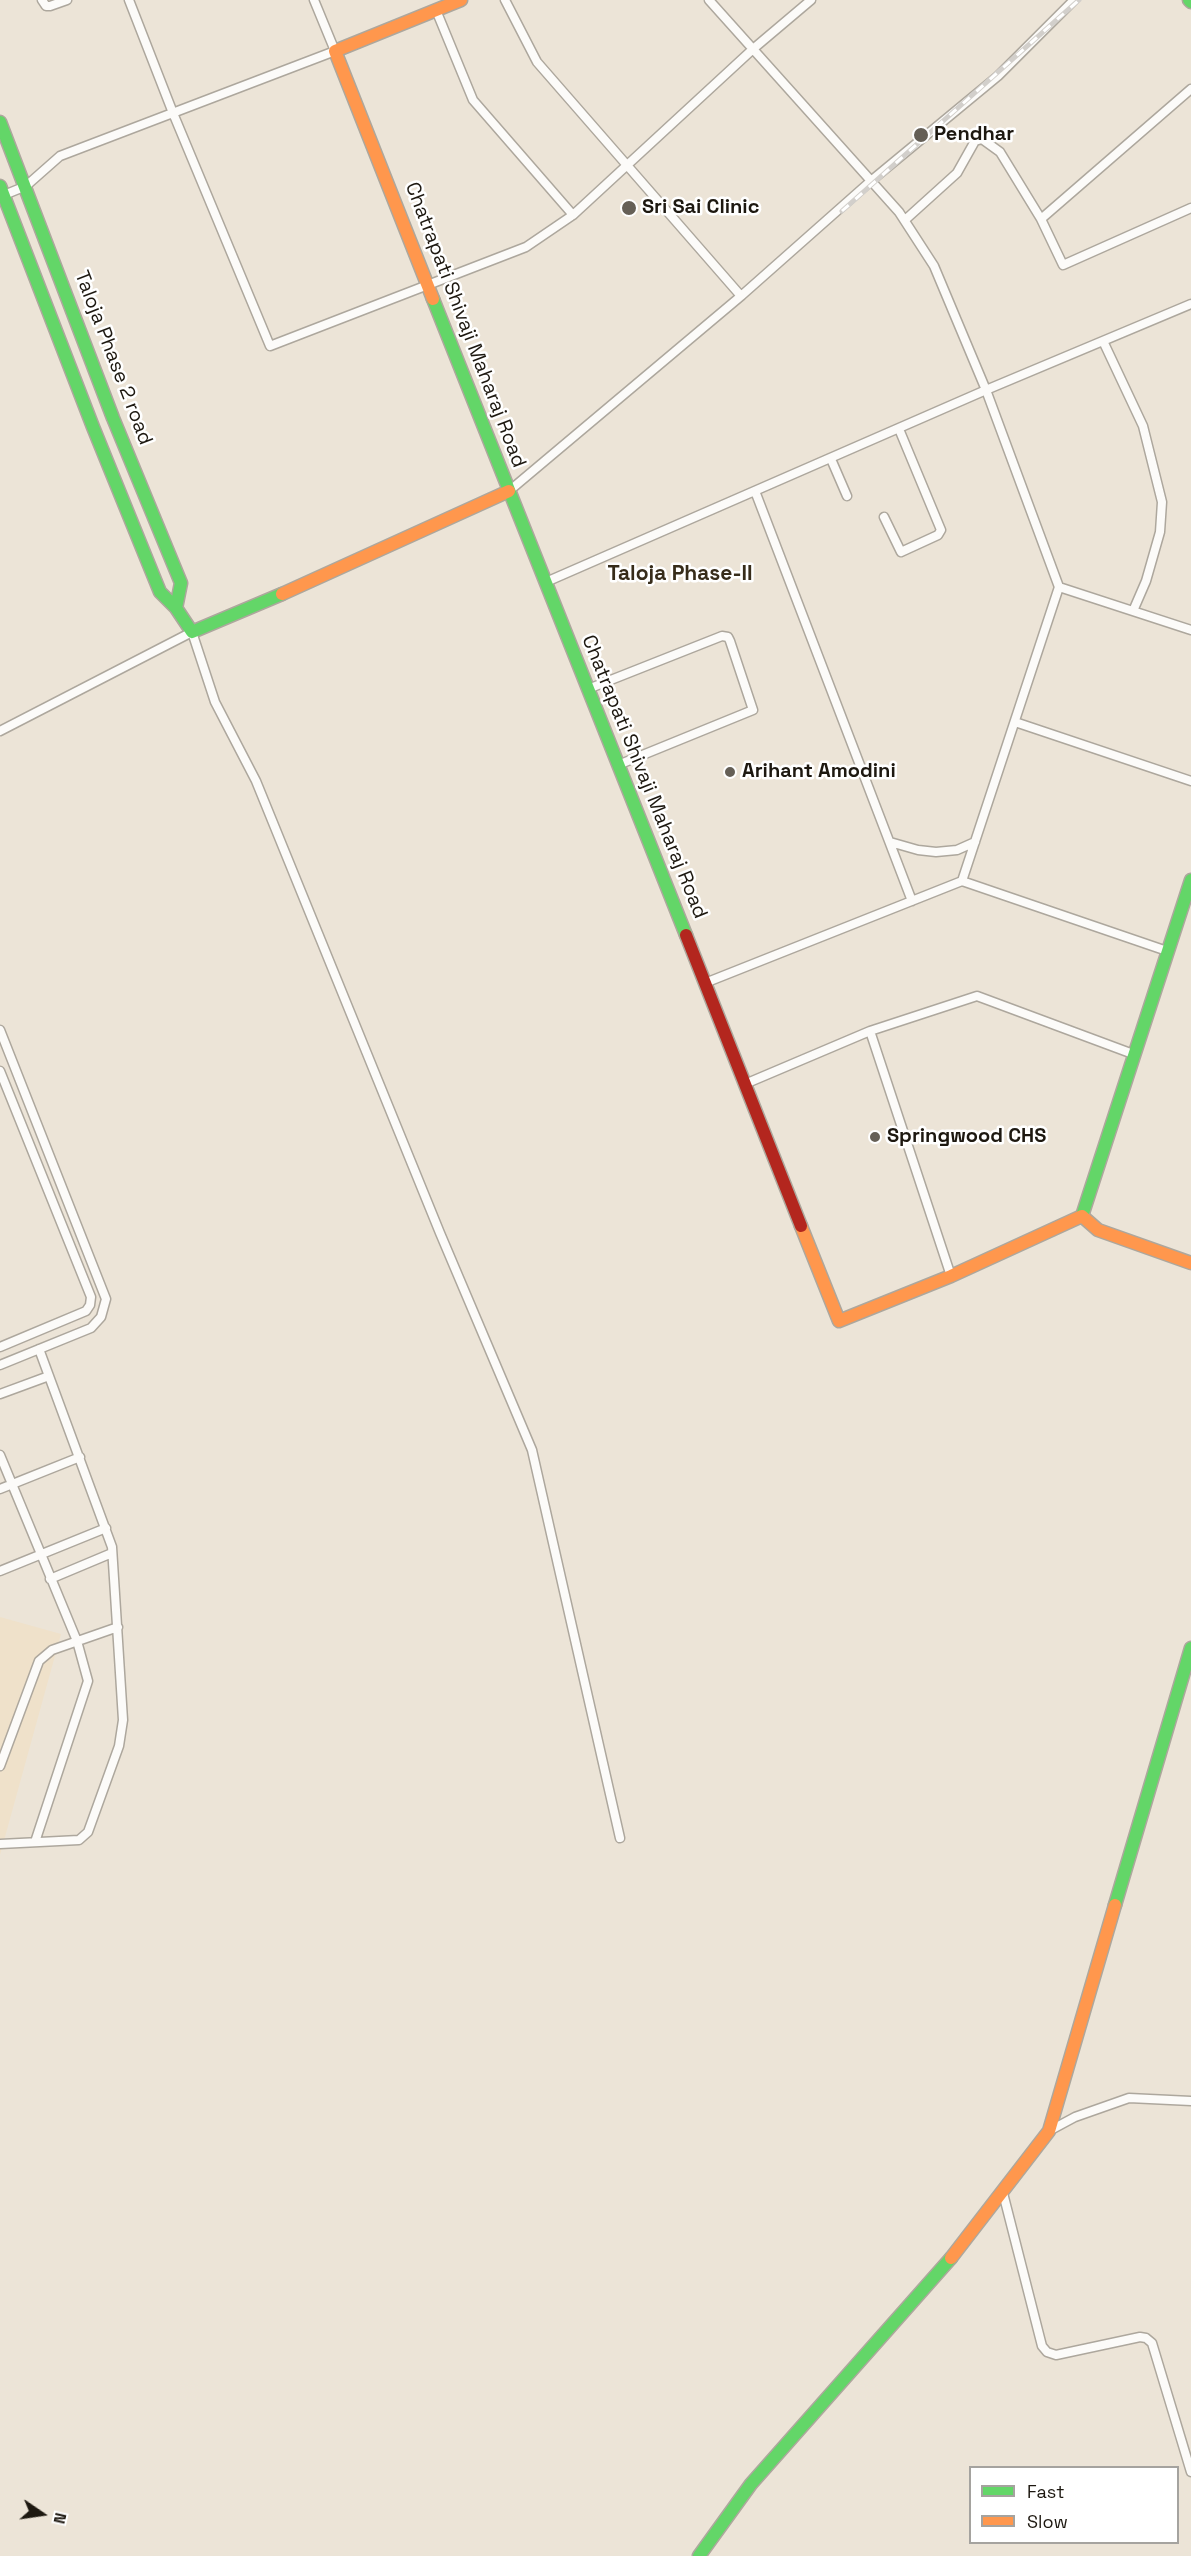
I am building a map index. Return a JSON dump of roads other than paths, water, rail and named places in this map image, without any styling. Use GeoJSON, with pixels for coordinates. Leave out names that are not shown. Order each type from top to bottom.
{"type":"FeatureCollection","features":[{"type":"Feature","properties":{"kind":"street"},"geometry":{"type":"LineString","coordinates":[[42,0],[46,6],[50,6],[67,0]]}},
{"type":"Feature","properties":{"kind":"street"},"geometry":{"type":"LineString","coordinates":[[129,0],[173,113],[270,346],[525,247],[573,215],[753,49],[811,0]]}},
{"type":"Feature","properties":{"kind":"street","name":"Chatrapati Shivaji Maharaj Road"},"geometry":{"type":"LineString","coordinates":[[314,0],[429,284],[839,1321],[951,1276],[1082,1216]]}},
{"type":"Feature","properties":{"kind":"street"},"geometry":{"type":"LineString","coordinates":[[460,0],[335,51],[60,156],[26,186],[2,190],[159,592],[176,608],[192,632],[215,702],[256,781],[440,1233],[532,1450],[620,1838]]}},
{"type":"Feature","properties":{"kind":"street"},"geometry":{"type":"LineString","coordinates":[[505,0],[537,62],[741,296]]}},
{"type":"Feature","properties":{"kind":"street"},"geometry":{"type":"LineString","coordinates":[[709,0],[872,180],[905,220],[934,266],[986,390],[1059,587],[962,881]]}},
{"type":"Feature","properties":{"kind":"street"},"geometry":{"type":"LineString","coordinates":[[0,731],[192,632],[285,593],[509,491],[741,296],[872,180],[998,76],[1074,0]]}},
{"type":"Feature","properties":{"kind":"street"},"geometry":{"type":"LineString","coordinates":[[436,10],[473,100],[573,215]]}},
{"type":"Feature","properties":{"kind":"street"},"geometry":{"type":"LineString","coordinates":[[1041,219],[1191,89]]}},
{"type":"Feature","properties":{"kind":"street","name":"Taloja Phase 2 road"},"geometry":{"type":"LineString","coordinates":[[0,122],[113,418],[181,583],[176,608]]}},
{"type":"Feature","properties":{"kind":"street"},"geometry":{"type":"LineString","coordinates":[[905,220],[957,173],[975,141],[982,138],[1000,152],[1041,219],[1064,265],[1191,208]]}},
{"type":"Feature","properties":{"kind":"street"},"geometry":{"type":"LineString","coordinates":[[546,582],[986,390],[1191,304]]}},
{"type":"Feature","properties":{"kind":"street"},"geometry":{"type":"LineString","coordinates":[[1103,341],[1143,426],[1162,502],[1160,532],[1146,581],[1133,611]]}},
{"type":"Feature","properties":{"kind":"street"},"geometry":{"type":"LineString","coordinates":[[884,517],[901,552],[938,535],[941,530],[899,429]]}},
{"type":"Feature","properties":{"kind":"street"},"geometry":{"type":"LineString","coordinates":[[831,459],[847,496]]}},
{"type":"Feature","properties":{"kind":"street"},"geometry":{"type":"LineString","coordinates":[[755,491],[912,901]]}},
{"type":"Feature","properties":{"kind":"street"},"geometry":{"type":"LineString","coordinates":[[1059,587],[1191,630]]}},
{"type":"Feature","properties":{"kind":"street"},"geometry":{"type":"LineString","coordinates":[[588,689],[722,636],[728,637],[730,641],[753,710],[618,765]]}},
{"type":"Feature","properties":{"kind":"street"},"geometry":{"type":"LineString","coordinates":[[1015,722],[1191,781]]}},
{"type":"Feature","properties":{"kind":"street"},"geometry":{"type":"LineString","coordinates":[[890,842],[936,852],[957,850],[975,842]]}},
{"type":"Feature","properties":{"kind":"street"},"geometry":{"type":"LineString","coordinates":[[1191,880],[1082,1216],[1098,1230],[1191,1263]]}},
{"type":"Feature","properties":{"kind":"street"},"geometry":{"type":"LineString","coordinates":[[705,983],[962,881],[1167,951]]}},
{"type":"Feature","properties":{"kind":"street"},"geometry":{"type":"LineString","coordinates":[[745,1084],[870,1031],[977,996],[1133,1054]]}},
{"type":"Feature","properties":{"kind":"street"},"geometry":{"type":"LineString","coordinates":[[0,1030],[104,1289],[106,1299],[102,1317],[91,1328],[0,1365]]}},
{"type":"Feature","properties":{"kind":"street"},"geometry":{"type":"LineString","coordinates":[[870,1031],[951,1276]]}},
{"type":"Feature","properties":{"kind":"street"},"geometry":{"type":"LineString","coordinates":[[0,1071],[91,1297],[86,1311],[0,1347]]}},
{"type":"Feature","properties":{"kind":"street"},"geometry":{"type":"LineString","coordinates":[[90,1305],[105,1309]]}},
{"type":"Feature","properties":{"kind":"street"},"geometry":{"type":"LineString","coordinates":[[0,1844],[79,1840],[92,1828],[122,1733],[123,1706],[112,1553],[106,1528],[39,1349]]}},
{"type":"Feature","properties":{"kind":"street"},"geometry":{"type":"LineString","coordinates":[[0,1394],[49,1376]]}},
{"type":"Feature","properties":{"kind":"street"},"geometry":{"type":"LineString","coordinates":[[0,1455],[77,1641],[87,1672],[87,1687],[35,1842]]}},
{"type":"Feature","properties":{"kind":"street"},"geometry":{"type":"LineString","coordinates":[[0,1489],[80,1457]]}},
{"type":"Feature","properties":{"kind":"street"},"geometry":{"type":"LineString","coordinates":[[0,1572],[106,1528]]}},
{"type":"Feature","properties":{"kind":"street"},"geometry":{"type":"LineString","coordinates":[[50,1579],[112,1553]]}},
{"type":"Feature","properties":{"kind":"street"},"geometry":{"type":"LineString","coordinates":[[0,1766],[39,1661],[52,1650],[118,1627]]}},
{"type":"Feature","properties":{"kind":"street"},"geometry":{"type":"LineString","coordinates":[[699,2556],[751,2484],[958,2250],[1049,2132],[1191,1648]]}},
{"type":"Feature","properties":{"kind":"street"},"geometry":{"type":"LineString","coordinates":[[1049,2132],[1075,2117],[1129,2098],[1191,2101]]}},
{"type":"Feature","properties":{"kind":"street"},"geometry":{"type":"LineString","coordinates":[[1004,2193],[1042,2346],[1047,2352],[1056,2355],[1140,2337],[1152,2343],[1191,2472]]}},
{"type":"Feature","properties":{"kind":"railway"},"geometry":{"type":"LineString","coordinates":[[842,211],[1079,0]]}},
{"type":"Feature","properties":{"kind":"place","name":"Pendhar"},"geometry":{"type":"Point","coordinates":[921,135]}},
{"type":"Feature","properties":{"kind":"place","name":"Sri Sai Clinic"},"geometry":{"type":"Point","coordinates":[629,208]}},
{"type":"Feature","properties":{"kind":"place","name":"Arihant Amodini"},"geometry":{"type":"Point","coordinates":[730,772]}},
{"type":"Feature","properties":{"kind":"place","name":"Springwood CHS"},"geometry":{"type":"Point","coordinates":[875,1137]}},
{"type":"Feature","properties":{"kind":"district","name":"Taloja Phase-II"},"geometry":{"type":"Point","coordinates":[680,574]}}]}
